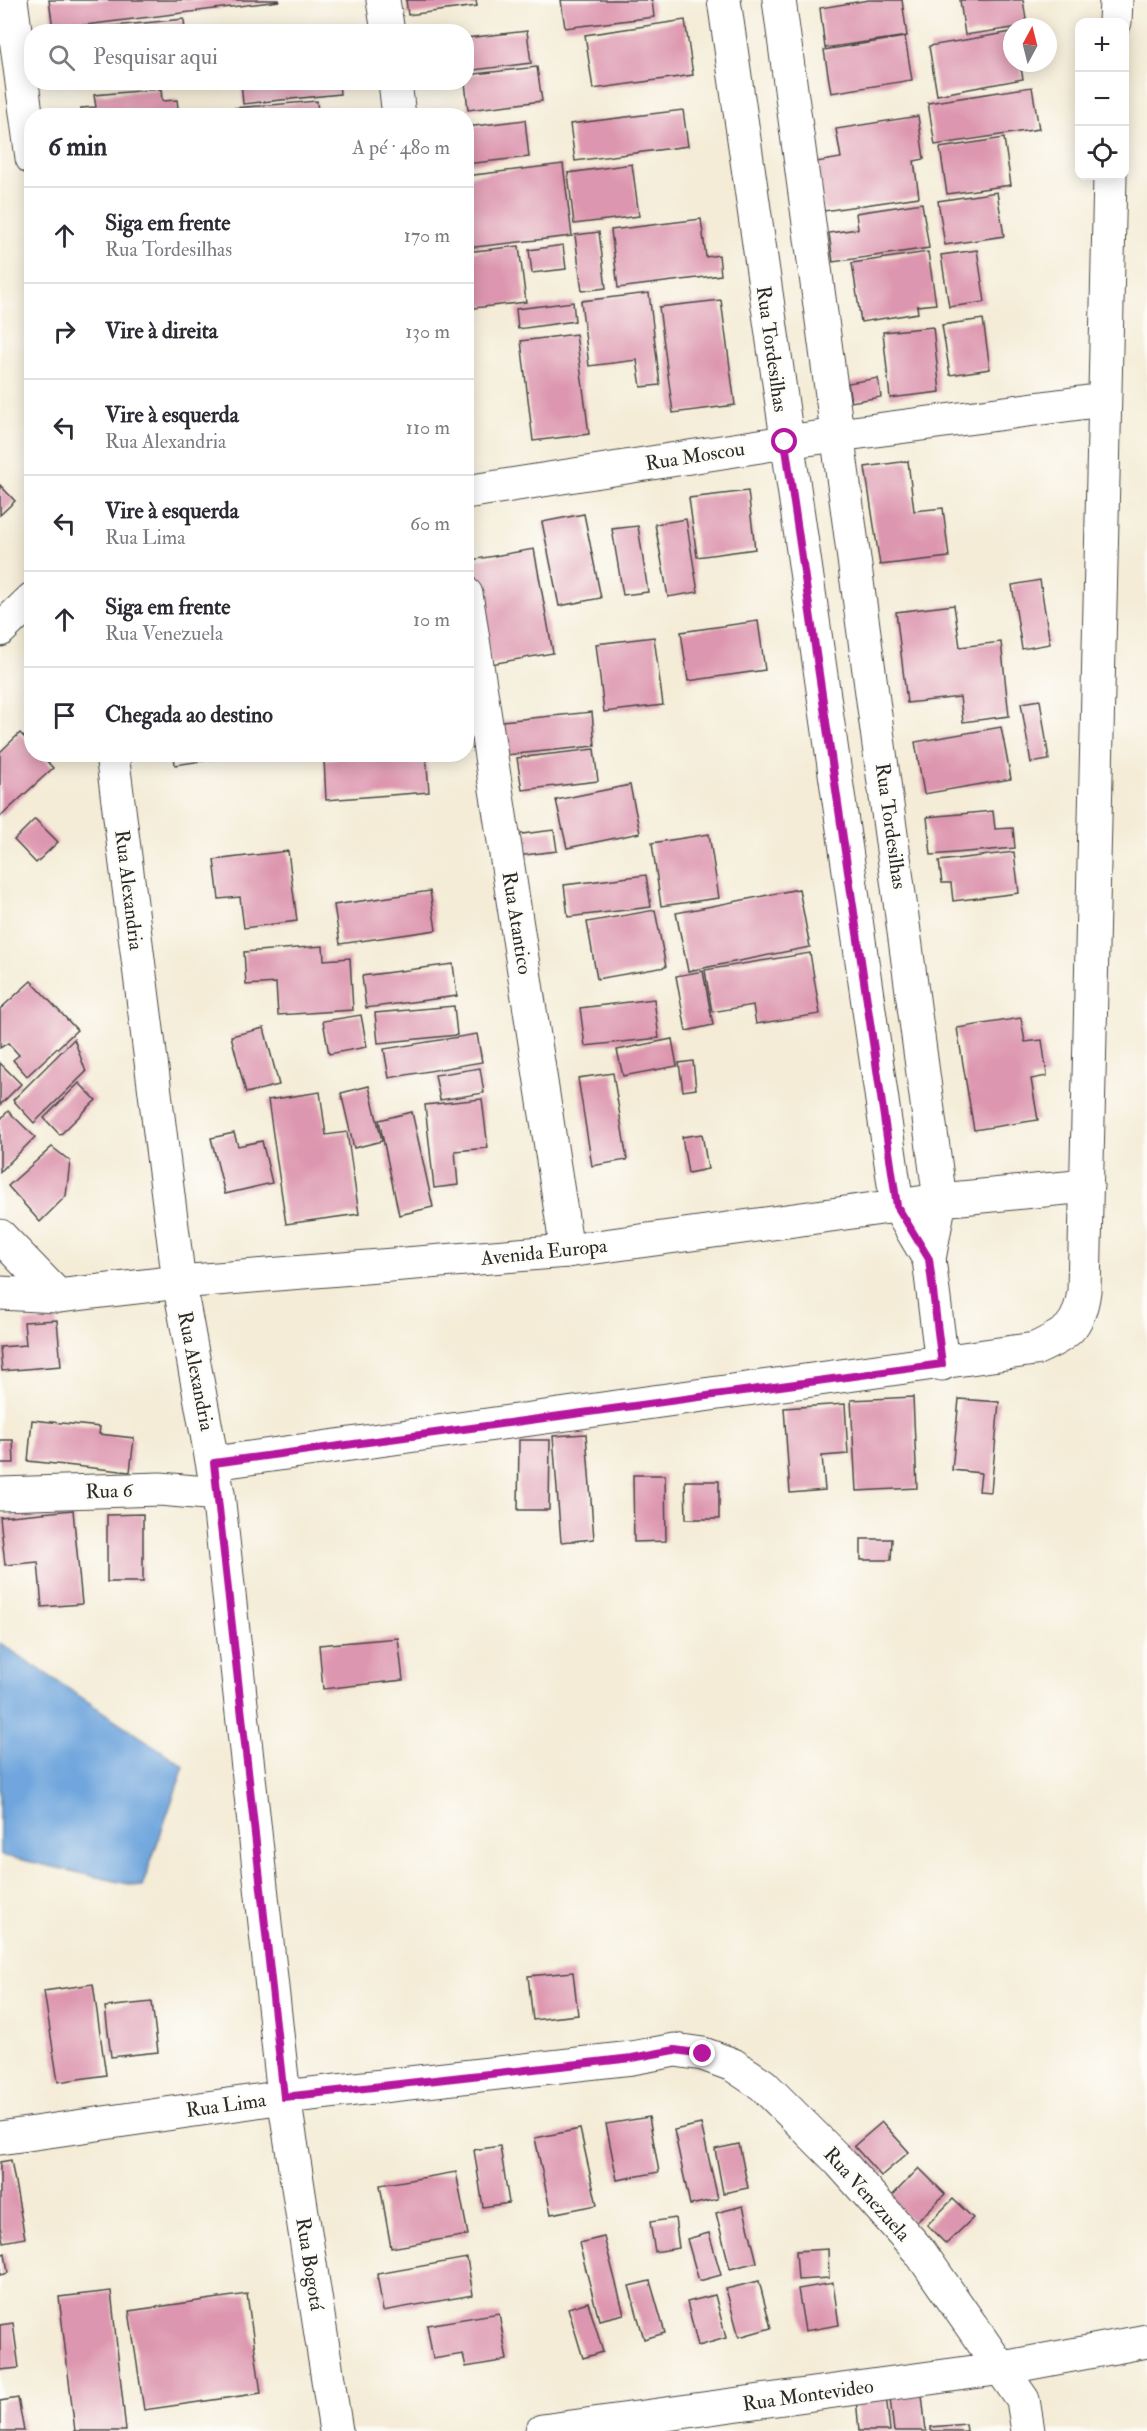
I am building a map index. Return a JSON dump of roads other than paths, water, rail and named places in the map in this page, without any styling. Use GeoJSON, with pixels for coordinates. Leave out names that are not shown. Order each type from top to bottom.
{"type":"FeatureCollection","features":[{"type":"Feature","properties":{"kind":"street"},"geometry":{"type":"LineString","coordinates":[[11,0],[11,94],[24,134]]}},
{"type":"Feature","properties":{"kind":"street"},"geometry":{"type":"LineString","coordinates":[[383,0],[387,24]]}},
{"type":"Feature","properties":{"kind":"street","name":"Rua Tordesilhas"},"geometry":{"type":"LineString","coordinates":[[724,0],[785,442],[897,1206],[929,1259]]}},
{"type":"Feature","properties":{"kind":"street","name":"Rua Tordesilhas"},"geometry":{"type":"LineString","coordinates":[[779,0],[940,1200],[929,1259],[942,1364]]}},
{"type":"Feature","properties":{"kind":"street"},"geometry":{"type":"LineString","coordinates":[[1115,18],[1116,0]]}},
{"type":"Feature","properties":{"kind":"street"},"geometry":{"type":"LineString","coordinates":[[396,90],[398,108]]}},
{"type":"Feature","properties":{"kind":"street","name":"Rua 6"},"geometry":{"type":"LineString","coordinates":[[0,1494],[160,1489],[1035,1349],[1063,1336],[1074,1325],[1081,1313],[1084,1291],[1110,180]]}},
{"type":"Feature","properties":{"kind":"street","name":"Rua Moscou"},"geometry":{"type":"LineString","coordinates":[[474,491],[785,442],[1103,400]]}},
{"type":"Feature","properties":{"kind":"street"},"geometry":{"type":"LineString","coordinates":[[0,630],[24,607]]}},
{"type":"Feature","properties":{"kind":"street","name":"Rua Atantico"},"geometry":{"type":"LineString","coordinates":[[474,646],[567,1251]]}},
{"type":"Feature","properties":{"kind":"street","name":"Rua Alexandria"},"geometry":{"type":"LineString","coordinates":[[113,762],[179,1282],[216,1479],[284,2097]]}},
{"type":"Feature","properties":{"kind":"street","name":"Avenida Europa"},"geometry":{"type":"LineString","coordinates":[[0,1293],[58,1296],[179,1282],[567,1251],[940,1200],[1087,1186]]}},
{"type":"Feature","properties":{"kind":"street"},"geometry":{"type":"LineString","coordinates":[[0,1236],[58,1296]]}},
{"type":"Feature","properties":{"kind":"street","name":"Rua Venezuela"},"geometry":{"type":"LineString","coordinates":[[632,2058],[675,2050],[703,2054],[733,2066],[764,2085],[840,2162],[920,2252],[1003,2368],[1023,2400],[1028,2431]]}},
{"type":"Feature","properties":{"kind":"street","name":"Rua Lima"},"geometry":{"type":"LineString","coordinates":[[0,2138],[284,2097],[632,2058]]}},
{"type":"Feature","properties":{"kind":"street","name":"Rua Bogotá"},"geometry":{"type":"LineString","coordinates":[[284,2097],[336,2431]]}},
{"type":"Feature","properties":{"kind":"street","name":"Rua Montevideo"},"geometry":{"type":"LineString","coordinates":[[542,2431],[1003,2368],[1147,2341]]}},
{"type":"Feature","properties":{"kind":"water"},"geometry":{"type":"Polygon","coordinates":[[[0,1643],[184,1766],[142,1887],[0,1855],[0,1643]]]}}]}
